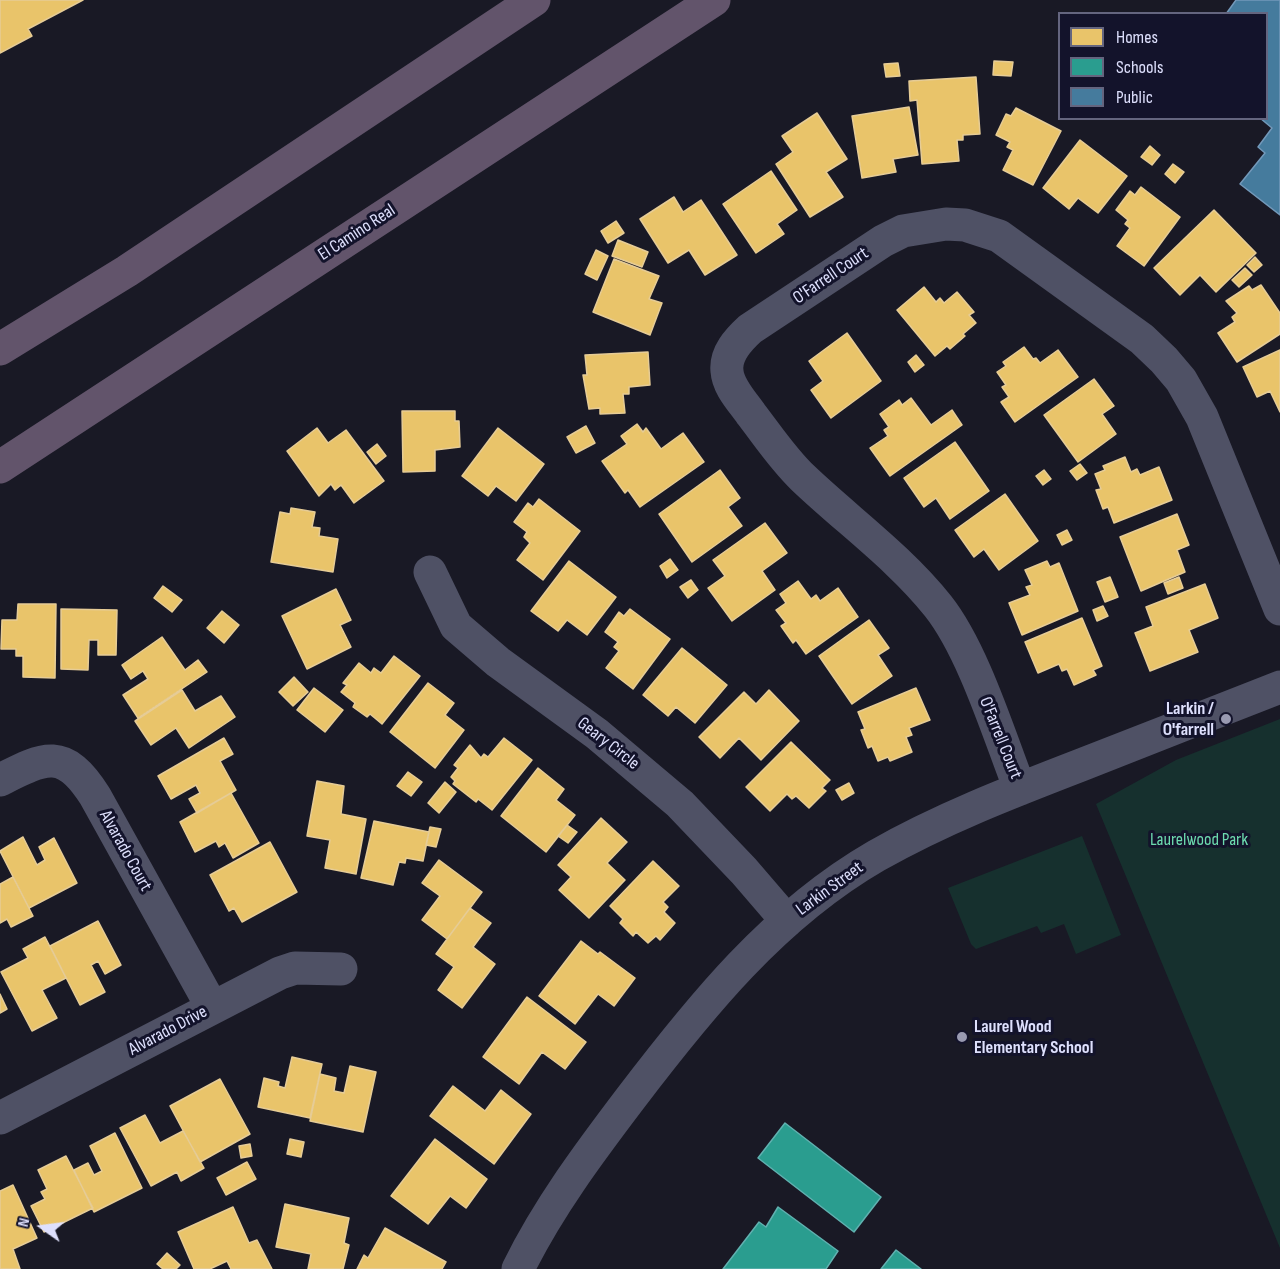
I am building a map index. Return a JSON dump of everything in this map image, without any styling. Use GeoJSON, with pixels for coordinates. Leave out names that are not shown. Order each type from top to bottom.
{"type":"FeatureCollection","features":[{"type":"Feature","properties":{"kind":"highway"},"geometry":{"type":"LineString","coordinates":[[0,349],[127,271],[534,0]]}},
{"type":"Feature","properties":{"kind":"highway","name":"El Camino Real"},"geometry":{"type":"LineString","coordinates":[[0,467],[714,0]]}},
{"type":"Feature","properties":{"kind":"street","name":"O'Farrell Court"},"geometry":{"type":"LineString","coordinates":[[1020,789],[968,658],[939,606],[801,476],[781,454],[735,392],[727,373],[727,362],[735,345],[750,329],[883,241],[903,231],[946,224],[965,225],[999,236],[1142,339],[1181,380],[1202,417],[1280,609]]}},
{"type":"Feature","properties":{"kind":"street","name":"Geary Circle"},"geometry":{"type":"LineString","coordinates":[[430,572],[456,626],[498,662],[597,734],[680,804],[736,862],[787,921]]}},
{"type":"Feature","properties":{"kind":"street","name":"Larkin Street"},"geometry":{"type":"LineString","coordinates":[[518,1269],[570,1180],[669,1048],[754,950],[845,875],[938,825],[1020,789],[1280,687]]}},
{"type":"Feature","properties":{"kind":"street","name":"Alvarado Court"},"geometry":{"type":"LineString","coordinates":[[0,780],[36,762],[48,760],[66,763],[77,770],[94,796],[212,1007]]}},
{"type":"Feature","properties":{"kind":"street","name":"Alvarado Drive"},"geometry":{"type":"LineString","coordinates":[[0,1118],[212,1007],[295,968],[341,969]]}},
{"type":"Feature","properties":{"kind":"green space","name":"Laurelwood Park"},"geometry":{"type":"Polygon","coordinates":[[[1280,719],[1280,1248],[1096,804],[1176,760],[1280,719]]]}},
{"type":"Feature","properties":{"kind":"green space"},"geometry":{"type":"Polygon","coordinates":[[[1082,836],[1121,935],[1076,954],[1064,924],[1041,933],[1037,926],[976,949],[971,944],[948,888],[1082,836]]]}},
{"type":"Feature","properties":{"kind":"building: Homes"},"geometry":{"type":"Polygon","coordinates":[[[0,0],[83,0],[28,29],[32,36],[0,53],[0,0]]]}},
{"type":"Feature","properties":{"kind":"building: Homes"},"geometry":{"type":"Polygon","coordinates":[[[994,61],[1013,62],[1011,76],[993,75],[994,61]]]}},
{"type":"Feature","properties":{"kind":"building: Homes"},"geometry":{"type":"Polygon","coordinates":[[[898,63],[900,76],[886,77],[884,64],[898,63]]]}},
{"type":"Feature","properties":{"kind":"building: Homes"},"geometry":{"type":"Polygon","coordinates":[[[976,77],[980,134],[963,135],[963,140],[957,140],[959,161],[922,164],[917,100],[910,101],[909,81],[976,77]]]}},
{"type":"Feature","properties":{"kind":"building: Homes"},"geometry":{"type":"Polygon","coordinates":[[[909,107],[918,155],[893,159],[896,172],[862,178],[852,116],[909,107]]]}},
{"type":"Feature","properties":{"kind":"building: Homes"},"geometry":{"type":"Polygon","coordinates":[[[1016,108],[1061,131],[1033,185],[1003,170],[1013,150],[1007,147],[1010,142],[996,135],[1006,114],[1011,116],[1016,108]]]}},
{"type":"Feature","properties":{"kind":"building: Homes"},"geometry":{"type":"Polygon","coordinates":[[[817,113],[847,159],[826,172],[843,197],[810,217],[776,164],[793,152],[782,136],[817,113]]]}},
{"type":"Feature","properties":{"kind":"building: Homes"},"geometry":{"type":"Polygon","coordinates":[[[1080,140],[1127,176],[1098,213],[1078,198],[1069,209],[1043,188],[1080,140]]]}},
{"type":"Feature","properties":{"kind":"building: Homes"},"geometry":{"type":"Polygon","coordinates":[[[1150,146],[1160,155],[1152,165],[1141,157],[1150,146]]]}},
{"type":"Feature","properties":{"kind":"building: Homes"},"geometry":{"type":"Polygon","coordinates":[[[1173,164],[1184,172],[1175,183],[1165,174],[1173,164]]]}},
{"type":"Feature","properties":{"kind":"building: Homes"},"geometry":{"type":"Polygon","coordinates":[[[771,171],[797,210],[777,224],[784,234],[756,253],[723,204],[771,171]]]}},
{"type":"Feature","properties":{"kind":"building: Homes"},"geometry":{"type":"Polygon","coordinates":[[[1141,187],[1180,217],[1144,266],[1117,246],[1130,228],[1125,224],[1128,220],[1116,210],[1130,191],[1135,195],[1141,187]]]}},
{"type":"Feature","properties":{"kind":"building: Homes"},"geometry":{"type":"Polygon","coordinates":[[[674,197],[683,212],[701,200],[737,255],[705,275],[689,250],[668,263],[640,219],[674,197]]]}},
{"type":"Feature","properties":{"kind":"building: Homes"},"geometry":{"type":"Polygon","coordinates":[[[1214,210],[1256,253],[1216,292],[1200,275],[1180,295],[1154,268],[1214,210]]]}},
{"type":"Feature","properties":{"kind":"building: Homes"},"geometry":{"type":"Polygon","coordinates":[[[616,221],[624,233],[608,243],[601,231],[616,221]]]}},
{"type":"Feature","properties":{"kind":"building: Homes"},"geometry":{"type":"Polygon","coordinates":[[[618,240],[648,252],[642,267],[612,256],[618,240]]]}},
{"type":"Feature","properties":{"kind":"building: Homes"},"geometry":{"type":"Polygon","coordinates":[[[596,250],[608,256],[597,280],[585,274],[596,250]]]}},
{"type":"Feature","properties":{"kind":"building: Homes"},"geometry":{"type":"Polygon","coordinates":[[[1255,257],[1262,265],[1254,272],[1247,265],[1255,257]]]}},
{"type":"Feature","properties":{"kind":"building: Homes"},"geometry":{"type":"Polygon","coordinates":[[[614,259],[659,276],[649,299],[662,303],[650,335],[593,312],[614,259]]]}},
{"type":"Feature","properties":{"kind":"building: Homes"},"geometry":{"type":"Polygon","coordinates":[[[1245,268],[1252,275],[1239,287],[1232,280],[1245,268]]]}},
{"type":"Feature","properties":{"kind":"building: Homes"},"geometry":{"type":"Polygon","coordinates":[[[1261,285],[1280,313],[1280,334],[1237,362],[1218,333],[1235,322],[1232,317],[1237,313],[1226,301],[1249,286],[1252,290],[1261,285]]]}},
{"type":"Feature","properties":{"kind":"building: Homes"},"geometry":{"type":"Polygon","coordinates":[[[924,287],[936,302],[940,298],[944,303],[957,292],[974,312],[969,315],[976,323],[950,349],[947,346],[935,356],[897,310],[924,287]]]}},
{"type":"Feature","properties":{"kind":"building: Homes"},"geometry":{"type":"Polygon","coordinates":[[[847,333],[881,381],[831,418],[811,390],[823,381],[809,361],[847,333]]]}},
{"type":"Feature","properties":{"kind":"building: Homes"},"geometry":{"type":"Polygon","coordinates":[[[1024,347],[1033,359],[1036,358],[1040,363],[1058,350],[1078,377],[1015,422],[1001,402],[1009,397],[1002,387],[1006,385],[997,372],[1006,366],[1003,362],[1024,347]]]}},
{"type":"Feature","properties":{"kind":"building: Homes"},"geometry":{"type":"Polygon","coordinates":[[[1280,350],[1280,412],[1270,391],[1257,397],[1243,367],[1280,350]]]}},
{"type":"Feature","properties":{"kind":"building: Homes"},"geometry":{"type":"Polygon","coordinates":[[[648,352],[650,385],[629,387],[629,394],[623,394],[625,413],[600,414],[600,408],[589,409],[583,375],[587,375],[585,355],[648,352]]]}},
{"type":"Feature","properties":{"kind":"building: Homes"},"geometry":{"type":"Polygon","coordinates":[[[916,355],[924,365],[915,372],[908,362],[916,355]]]}},
{"type":"Feature","properties":{"kind":"building: Homes"},"geometry":{"type":"Polygon","coordinates":[[[1094,379],[1114,406],[1102,414],[1116,434],[1078,462],[1044,415],[1094,379]]]}},
{"type":"Feature","properties":{"kind":"building: Homes"},"geometry":{"type":"Polygon","coordinates":[[[911,398],[931,425],[952,410],[962,425],[890,476],[870,448],[888,436],[884,430],[889,427],[880,414],[899,400],[902,405],[911,398]]]}},
{"type":"Feature","properties":{"kind":"building: Homes"},"geometry":{"type":"Polygon","coordinates":[[[402,411],[455,411],[455,421],[459,421],[460,447],[435,450],[435,471],[403,472],[402,411]]]}},
{"type":"Feature","properties":{"kind":"building: Homes"},"geometry":{"type":"Polygon","coordinates":[[[637,424],[643,432],[646,428],[661,449],[683,433],[704,462],[640,507],[628,490],[625,493],[602,461],[627,444],[621,436],[637,424]]]}},
{"type":"Feature","properties":{"kind":"building: Homes"},"geometry":{"type":"Polygon","coordinates":[[[586,426],[595,443],[576,453],[567,437],[586,426]]]}},
{"type":"Feature","properties":{"kind":"building: Homes"},"geometry":{"type":"Polygon","coordinates":[[[317,428],[328,443],[346,430],[384,481],[354,503],[341,485],[335,490],[331,484],[319,496],[287,451],[317,428]]]}},
{"type":"Feature","properties":{"kind":"building: Homes"},"geometry":{"type":"Polygon","coordinates":[[[498,428],[544,464],[516,501],[496,486],[488,496],[462,476],[498,428]]]}},
{"type":"Feature","properties":{"kind":"building: Homes"},"geometry":{"type":"Polygon","coordinates":[[[955,442],[989,491],[950,519],[936,498],[924,507],[904,478],[955,442]]]}},
{"type":"Feature","properties":{"kind":"building: Homes"},"geometry":{"type":"Polygon","coordinates":[[[377,444],[386,456],[376,464],[367,452],[377,444]]]}},
{"type":"Feature","properties":{"kind":"building: Homes"},"geometry":{"type":"Polygon","coordinates":[[[1125,457],[1131,472],[1137,469],[1140,475],[1159,467],[1172,500],[1114,523],[1108,507],[1103,509],[1096,490],[1101,489],[1095,474],[1105,470],[1103,466],[1125,457]]]}},
{"type":"Feature","properties":{"kind":"building: Homes"},"geometry":{"type":"Polygon","coordinates":[[[1080,464],[1087,473],[1077,480],[1070,471],[1080,464]]]}},
{"type":"Feature","properties":{"kind":"building: Homes"},"geometry":{"type":"Polygon","coordinates":[[[720,470],[740,498],[728,507],[742,526],[692,562],[659,514],[720,470]]]}},
{"type":"Feature","properties":{"kind":"building: Homes"},"geometry":{"type":"Polygon","coordinates":[[[1044,470],[1051,479],[1043,485],[1036,476],[1044,470]]]}},
{"type":"Feature","properties":{"kind":"building: Homes"},"geometry":{"type":"Polygon","coordinates":[[[1005,494],[1038,541],[999,570],[984,549],[974,557],[955,530],[1005,494]]]}},
{"type":"Feature","properties":{"kind":"building: Homes"},"geometry":{"type":"Polygon","coordinates":[[[539,499],[580,531],[543,580],[517,560],[530,543],[524,537],[527,532],[514,522],[528,503],[533,507],[539,499]]]}},
{"type":"Feature","properties":{"kind":"building: Homes"},"geometry":{"type":"Polygon","coordinates":[[[291,508],[315,512],[312,527],[320,528],[319,536],[338,539],[333,572],[271,562],[280,512],[290,514],[291,508]]]}},
{"type":"Feature","properties":{"kind":"building: Homes"},"geometry":{"type":"Polygon","coordinates":[[[1177,514],[1189,545],[1177,550],[1185,572],[1141,591],[1120,537],[1177,514]]]}},
{"type":"Feature","properties":{"kind":"building: Homes"},"geometry":{"type":"Polygon","coordinates":[[[765,523],[787,553],[762,571],[775,590],[732,621],[708,588],[725,576],[713,560],[765,523]]]}},
{"type":"Feature","properties":{"kind":"building: Homes"},"geometry":{"type":"Polygon","coordinates":[[[1067,530],[1072,540],[1062,545],[1057,535],[1067,530]]]}},
{"type":"Feature","properties":{"kind":"building: Homes"},"geometry":{"type":"Polygon","coordinates":[[[670,559],[678,570],[667,578],[660,566],[670,559]]]}},
{"type":"Feature","properties":{"kind":"building: Homes"},"geometry":{"type":"Polygon","coordinates":[[[569,561],[616,597],[587,635],[567,620],[558,631],[531,611],[569,561]]]}},
{"type":"Feature","properties":{"kind":"building: Homes"},"geometry":{"type":"Polygon","coordinates":[[[1047,561],[1050,567],[1059,563],[1078,611],[1022,635],[1009,603],[1030,595],[1026,587],[1032,585],[1025,570],[1047,561]]]}},
{"type":"Feature","properties":{"kind":"building: Homes"},"geometry":{"type":"Polygon","coordinates":[[[1110,577],[1118,597],[1105,602],[1097,582],[1110,577]]]}},
{"type":"Feature","properties":{"kind":"building: Homes"},"geometry":{"type":"Polygon","coordinates":[[[1179,577],[1183,588],[1168,594],[1164,583],[1179,577]]]}},
{"type":"Feature","properties":{"kind":"building: Homes"},"geometry":{"type":"Polygon","coordinates":[[[691,580],[698,590],[688,598],[680,587],[691,580]]]}},
{"type":"Feature","properties":{"kind":"building: Homes"},"geometry":{"type":"Polygon","coordinates":[[[798,581],[811,599],[816,595],[820,601],[838,588],[858,617],[806,654],[796,640],[793,643],[781,626],[786,623],[776,610],[786,603],[780,594],[798,581]]]}},
{"type":"Feature","properties":{"kind":"building: Homes"},"geometry":{"type":"Polygon","coordinates":[[[1205,584],[1218,618],[1189,630],[1198,652],[1150,671],[1135,633],[1153,626],[1146,607],[1205,584]]]}},
{"type":"Feature","properties":{"kind":"building: Homes"},"geometry":{"type":"Polygon","coordinates":[[[163,586],[182,600],[172,612],[154,598],[163,586]]]}},
{"type":"Feature","properties":{"kind":"building: Homes"},"geometry":{"type":"Polygon","coordinates":[[[336,589],[351,620],[340,625],[351,647],[307,669],[282,616],[336,589]]]}},
{"type":"Feature","properties":{"kind":"building: Homes"},"geometry":{"type":"Polygon","coordinates":[[[18,604],[56,604],[55,678],[23,677],[23,656],[16,656],[16,649],[1,649],[2,620],[17,620],[18,604]]]}},
{"type":"Feature","properties":{"kind":"building: Homes"},"geometry":{"type":"Polygon","coordinates":[[[1103,606],[1108,616],[1097,621],[1093,610],[1103,606]]]}},
{"type":"Feature","properties":{"kind":"building: Homes"},"geometry":{"type":"Polygon","coordinates":[[[61,609],[117,610],[116,655],[98,655],[98,640],[89,640],[88,670],[61,669],[61,609]]]}},
{"type":"Feature","properties":{"kind":"building: Homes"},"geometry":{"type":"Polygon","coordinates":[[[630,609],[670,639],[633,689],[606,668],[619,651],[614,647],[618,642],[605,632],[619,612],[624,616],[630,609]]]}},
{"type":"Feature","properties":{"kind":"building: Homes"},"geometry":{"type":"Polygon","coordinates":[[[222,611],[239,625],[224,643],[207,628],[222,611]]]}},
{"type":"Feature","properties":{"kind":"building: Homes"},"geometry":{"type":"Polygon","coordinates":[[[1082,618],[1102,666],[1093,670],[1096,675],[1074,685],[1067,669],[1062,671],[1059,664],[1038,673],[1025,642],[1082,618]]]}},
{"type":"Feature","properties":{"kind":"building: Homes"},"geometry":{"type":"Polygon","coordinates":[[[869,620],[889,648],[878,655],[892,676],[852,704],[819,656],[869,620]]]}},
{"type":"Feature","properties":{"kind":"building: Homes"},"geometry":{"type":"Polygon","coordinates":[[[162,637],[185,670],[198,660],[207,672],[138,718],[123,695],[148,679],[143,671],[131,679],[122,665],[162,637]]]}},
{"type":"Feature","properties":{"kind":"building: Homes"},"geometry":{"type":"Polygon","coordinates":[[[682,648],[727,685],[695,723],[676,707],[668,716],[643,695],[682,648]]]}},
{"type":"Feature","properties":{"kind":"building: Homes"},"geometry":{"type":"Polygon","coordinates":[[[394,656],[420,676],[382,724],[370,714],[367,717],[353,707],[355,703],[341,692],[347,685],[343,683],[359,663],[371,673],[374,668],[381,673],[394,656]]]}},
{"type":"Feature","properties":{"kind":"building: Homes"},"geometry":{"type":"Polygon","coordinates":[[[294,677],[308,692],[293,706],[279,692],[294,677]]]}},
{"type":"Feature","properties":{"kind":"building: Homes"},"geometry":{"type":"Polygon","coordinates":[[[428,683],[454,703],[445,715],[464,730],[435,768],[390,732],[428,683]]]}},
{"type":"Feature","properties":{"kind":"building: Homes"},"geometry":{"type":"Polygon","coordinates":[[[314,688],[343,710],[325,732],[297,710],[314,688]]]}},
{"type":"Feature","properties":{"kind":"building: Homes"},"geometry":{"type":"Polygon","coordinates":[[[916,688],[930,720],[909,728],[912,735],[906,737],[912,752],[890,761],[888,757],[878,761],[872,746],[868,748],[861,730],[865,729],[858,712],[916,688]]]}},
{"type":"Feature","properties":{"kind":"building: Homes"},"geometry":{"type":"Polygon","coordinates":[[[182,690],[195,711],[221,696],[235,717],[189,748],[176,728],[151,745],[135,721],[182,690]]]}},
{"type":"Feature","properties":{"kind":"building: Homes"},"geometry":{"type":"Polygon","coordinates":[[[769,690],[799,721],[761,760],[739,738],[720,758],[699,737],[744,692],[756,704],[769,690]]]}},
{"type":"Feature","properties":{"kind":"building: Homes"},"geometry":{"type":"Polygon","coordinates":[[[224,738],[233,754],[220,761],[236,790],[197,813],[189,799],[200,793],[196,785],[171,799],[158,776],[224,738]]]}},
{"type":"Feature","properties":{"kind":"building: Homes"},"geometry":{"type":"Polygon","coordinates":[[[504,738],[532,760],[492,810],[478,799],[476,802],[453,784],[455,781],[451,777],[458,768],[454,765],[470,745],[481,758],[484,754],[488,757],[504,738]]]}},
{"type":"Feature","properties":{"kind":"building: Homes"},"geometry":{"type":"Polygon","coordinates":[[[791,742],[830,780],[822,788],[826,791],[809,808],[796,796],[792,799],[787,794],[770,811],[746,787],[791,742]]]}},
{"type":"Feature","properties":{"kind":"building: Homes"},"geometry":{"type":"Polygon","coordinates":[[[538,768],[564,789],[556,800],[575,815],[546,852],[501,816],[538,768]]]}},
{"type":"Feature","properties":{"kind":"building: Homes"},"geometry":{"type":"Polygon","coordinates":[[[408,772],[422,782],[411,796],[397,786],[408,772]]]}},
{"type":"Feature","properties":{"kind":"building: Homes"},"geometry":{"type":"Polygon","coordinates":[[[317,781],[344,786],[341,814],[366,819],[356,874],[325,868],[330,840],[307,836],[317,781]]]}},
{"type":"Feature","properties":{"kind":"building: Homes"},"geometry":{"type":"Polygon","coordinates":[[[445,782],[456,792],[439,813],[428,803],[445,782]]]}},
{"type":"Feature","properties":{"kind":"building: Homes"},"geometry":{"type":"Polygon","coordinates":[[[849,783],[854,793],[842,800],[836,790],[849,783]]]}},
{"type":"Feature","properties":{"kind":"building: Homes"},"geometry":{"type":"Polygon","coordinates":[[[231,793],[259,843],[233,858],[225,843],[219,847],[216,841],[195,852],[180,822],[231,793]]]}},
{"type":"Feature","properties":{"kind":"building: Homes"},"geometry":{"type":"Polygon","coordinates":[[[601,818],[627,842],[607,863],[625,880],[589,918],[559,890],[571,877],[558,865],[601,818]]]}},
{"type":"Feature","properties":{"kind":"building: Homes"},"geometry":{"type":"Polygon","coordinates":[[[374,821],[429,832],[423,861],[406,858],[405,863],[399,862],[393,885],[361,878],[374,821]]]}},
{"type":"Feature","properties":{"kind":"building: Homes"},"geometry":{"type":"Polygon","coordinates":[[[567,825],[577,832],[568,843],[558,836],[567,825]]]}},
{"type":"Feature","properties":{"kind":"building: Homes"},"geometry":{"type":"Polygon","coordinates":[[[430,827],[441,829],[436,847],[426,845],[430,827]]]}},
{"type":"Feature","properties":{"kind":"building: Homes"},"geometry":{"type":"Polygon","coordinates":[[[23,837],[37,865],[45,860],[39,847],[54,838],[77,883],[29,908],[0,851],[23,837]]]}},
{"type":"Feature","properties":{"kind":"building: Homes"},"geometry":{"type":"Polygon","coordinates":[[[270,842],[297,892],[242,922],[234,908],[229,911],[210,875],[270,842]]]}},
{"type":"Feature","properties":{"kind":"building: Homes"},"geometry":{"type":"Polygon","coordinates":[[[439,860],[482,892],[447,939],[422,920],[440,896],[422,883],[439,860]]]}},
{"type":"Feature","properties":{"kind":"building: Homes"},"geometry":{"type":"Polygon","coordinates":[[[653,861],[679,886],[663,902],[668,907],[664,912],[675,923],[660,940],[656,936],[648,943],[636,932],[633,936],[620,923],[623,919],[610,906],[653,861]]]}},
{"type":"Feature","properties":{"kind":"building: Homes"},"geometry":{"type":"Polygon","coordinates":[[[13,877],[33,916],[11,927],[7,919],[0,923],[0,884],[13,877]]]}},
{"type":"Feature","properties":{"kind":"building: Homes"},"geometry":{"type":"Polygon","coordinates":[[[470,908],[491,923],[473,947],[495,964],[462,1008],[438,990],[454,967],[436,954],[470,908]]]}},
{"type":"Feature","properties":{"kind":"building: Homes"},"geometry":{"type":"Polygon","coordinates":[[[98,921],[121,965],[105,974],[98,961],[91,965],[105,992],[80,1005],[50,946],[98,921]]]}},
{"type":"Feature","properties":{"kind":"building: Homes"},"geometry":{"type":"Polygon","coordinates":[[[45,937],[66,978],[42,990],[57,1018],[32,1031],[1,972],[28,958],[23,949],[45,937]]]}},
{"type":"Feature","properties":{"kind":"building: Homes"},"geometry":{"type":"Polygon","coordinates":[[[581,941],[635,978],[614,1006],[598,994],[575,1024],[539,996],[581,941]]]}},
{"type":"Feature","properties":{"kind":"building: Homes"},"geometry":{"type":"Polygon","coordinates":[[[0,994],[7,1009],[0,1013],[0,994]]]}},
{"type":"Feature","properties":{"kind":"building: Homes"},"geometry":{"type":"Polygon","coordinates":[[[527,997],[586,1042],[565,1069],[542,1052],[519,1084],[483,1057],[527,997]]]}},
{"type":"Feature","properties":{"kind":"building: Homes"},"geometry":{"type":"Polygon","coordinates":[[[292,1057],[322,1064],[310,1118],[258,1107],[264,1078],[279,1082],[278,1086],[285,1088],[292,1057]]]}},
{"type":"Feature","properties":{"kind":"building: Homes"},"geometry":{"type":"Polygon","coordinates":[[[350,1066],[376,1072],[363,1132],[310,1121],[320,1074],[336,1078],[334,1091],[344,1093],[350,1066]]]}},
{"type":"Feature","properties":{"kind":"building: Homes"},"geometry":{"type":"Polygon","coordinates":[[[220,1079],[250,1134],[200,1162],[170,1106],[220,1079]]]}},
{"type":"Feature","properties":{"kind":"building: Homes"},"geometry":{"type":"Polygon","coordinates":[[[453,1086],[485,1111],[501,1090],[531,1114],[494,1164],[430,1116],[453,1086]]]}},
{"type":"Feature","properties":{"kind":"building: Homes"},"geometry":{"type":"Polygon","coordinates":[[[145,1115],[160,1143],[183,1131],[204,1168],[181,1181],[177,1172],[151,1186],[120,1128],[145,1115]]]}},
{"type":"Feature","properties":{"kind":"building: Homes"},"geometry":{"type":"Polygon","coordinates":[[[115,1133],[142,1188],[94,1212],[74,1170],[88,1163],[94,1175],[102,1171],[90,1146],[115,1133]]]}},
{"type":"Feature","properties":{"kind":"building: Homes"},"geometry":{"type":"Polygon","coordinates":[[[290,1139],[304,1142],[301,1157],[287,1154],[290,1139]]]}},
{"type":"Feature","properties":{"kind":"building: Homes"},"geometry":{"type":"Polygon","coordinates":[[[435,1139],[487,1179],[466,1208],[450,1196],[428,1224],[391,1196],[435,1139]]]}},
{"type":"Feature","properties":{"kind":"building: Homes"},"geometry":{"type":"Polygon","coordinates":[[[250,1144],[252,1156],[241,1158],[239,1146],[250,1144]]]}},
{"type":"Feature","properties":{"kind":"building: Homes"},"geometry":{"type":"Polygon","coordinates":[[[66,1156],[93,1208],[44,1232],[31,1206],[45,1199],[41,1192],[47,1189],[38,1170],[66,1156]]]}},
{"type":"Feature","properties":{"kind":"building: Homes"},"geometry":{"type":"Polygon","coordinates":[[[247,1162],[256,1179],[226,1195],[217,1178],[247,1162]]]}},
{"type":"Feature","properties":{"kind":"building: Homes"},"geometry":{"type":"Polygon","coordinates":[[[13,1185],[37,1238],[13,1249],[20,1269],[0,1269],[0,1191],[13,1185]]]}},
{"type":"Feature","properties":{"kind":"building: Homes"},"geometry":{"type":"Polygon","coordinates":[[[285,1204],[349,1218],[344,1243],[349,1245],[343,1269],[308,1269],[311,1254],[276,1247],[285,1204]]]}},
{"type":"Feature","properties":{"kind":"building: Homes"},"geometry":{"type":"Polygon","coordinates":[[[233,1207],[249,1243],[257,1240],[272,1269],[231,1269],[227,1261],[210,1269],[194,1269],[178,1232],[233,1207]]]}},
{"type":"Feature","properties":{"kind":"building: Homes"},"geometry":{"type":"Polygon","coordinates":[[[385,1228],[446,1262],[442,1269],[357,1269],[364,1255],[368,1258],[385,1228]]]}},
{"type":"Feature","properties":{"kind":"building: Homes"},"geometry":{"type":"Polygon","coordinates":[[[167,1253],[180,1265],[176,1269],[163,1269],[157,1264],[167,1253]]]}},
{"type":"Feature","properties":{"kind":"building: Schools"},"geometry":{"type":"Polygon","coordinates":[[[785,1123],[881,1197],[854,1232],[758,1158],[785,1123]]]}},
{"type":"Feature","properties":{"kind":"building: Schools"},"geometry":{"type":"Polygon","coordinates":[[[778,1207],[838,1251],[826,1269],[723,1269],[759,1222],[766,1227],[778,1207]]]}},
{"type":"Feature","properties":{"kind":"building: Schools"},"geometry":{"type":"Polygon","coordinates":[[[896,1250],[921,1269],[881,1269],[896,1250]]]}},
{"type":"Feature","properties":{"kind":"building: Public"},"geometry":{"type":"Polygon","coordinates":[[[1236,0],[1280,0],[1280,215],[1240,184],[1265,153],[1258,147],[1272,128],[1262,120],[1268,120],[1268,12],[1227,12],[1236,0]]]}},
{"type":"Feature","properties":{"kind":"place","name":"Larkin / O'farrell"},"geometry":{"type":"Point","coordinates":[1226,719]}},
{"type":"Feature","properties":{"kind":"place","name":"Laurel Wood Elementary School"},"geometry":{"type":"Point","coordinates":[962,1037]}}]}
